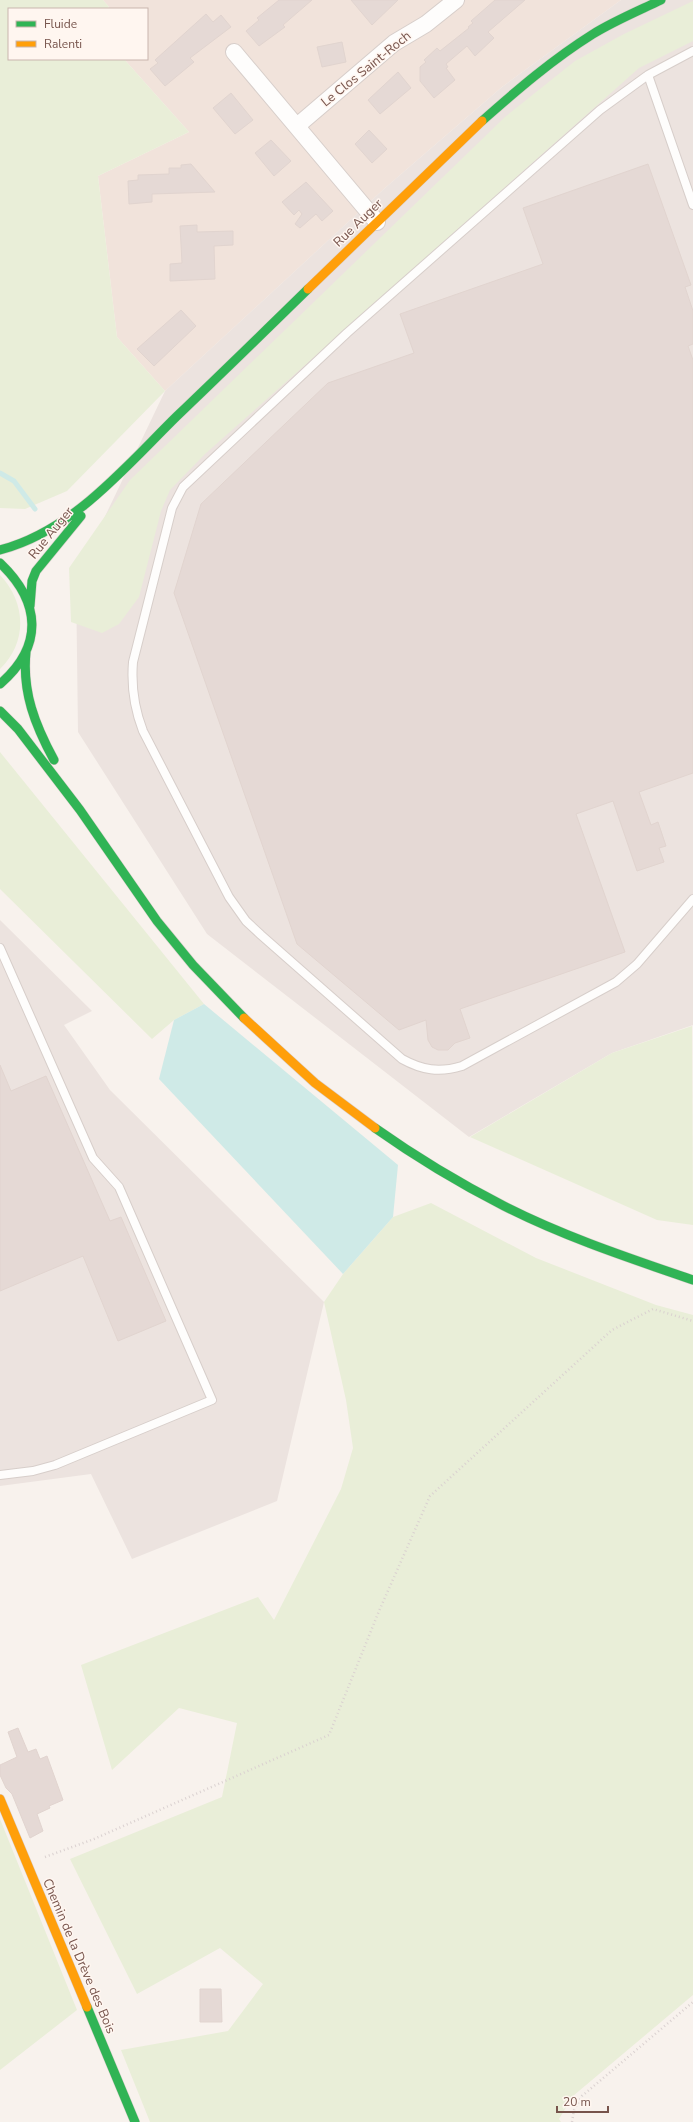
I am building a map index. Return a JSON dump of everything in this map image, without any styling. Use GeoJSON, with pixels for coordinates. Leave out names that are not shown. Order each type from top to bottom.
{"type":"FeatureCollection","features":[{"type":"Feature","properties":{"kind":"street","name":"Le Clos Saint-Roch"},"geometry":{"type":"LineString","coordinates":[[297,126],[394,43],[426,24],[456,0]]}},
{"type":"Feature","properties":{"kind":"street","name":"Rue Auger"},"geometry":{"type":"LineString","coordinates":[[30,606],[32,581],[42,562],[109,483],[460,140],[526,83],[593,35],[630,10],[661,0]]}},
{"type":"Feature","properties":{"kind":"street"},"geometry":{"type":"LineString","coordinates":[[234,52],[377,222]]}},
{"type":"Feature","properties":{"kind":"street","name":"Rue Auger"},"geometry":{"type":"LineString","coordinates":[[0,550],[18,545],[50,529],[109,483]]}},
{"type":"Feature","properties":{"kind":"street"},"geometry":{"type":"LineString","coordinates":[[0,563],[19,581],[30,606],[32,625],[26,652],[23,677],[30,708],[50,754],[91,826]]}},
{"type":"Feature","properties":{"kind":"street"},"geometry":{"type":"LineString","coordinates":[[0,684],[17,668],[26,652]]}},
{"type":"Feature","properties":{"kind":"street"},"geometry":{"type":"LineString","coordinates":[[0,711],[13,722],[91,826],[158,922],[205,978],[265,1039],[335,1098],[377,1129],[438,1168],[505,1206],[590,1243],[693,1280]]}},
{"type":"Feature","properties":{"kind":"street"},"geometry":{"type":"LineString","coordinates":[[654,1266],[693,1274]]}},
{"type":"Feature","properties":{"kind":"street","name":"Chemin de la Drève des Bois"},"geometry":{"type":"LineString","coordinates":[[0,1800],[135,2122]]}},
{"type":"Feature","properties":{"kind":"lane"},"geometry":{"type":"LineString","coordinates":[[693,51],[648,75],[600,110],[353,328],[183,487],[172,508],[133,662],[133,697],[136,712],[151,747],[229,897],[238,910],[261,935],[402,1058],[415,1066],[437,1070],[462,1066],[616,982],[637,964],[693,899]]}},
{"type":"Feature","properties":{"kind":"lane"},"geometry":{"type":"LineString","coordinates":[[648,75],[693,205]]}},
{"type":"Feature","properties":{"kind":"lane"},"geometry":{"type":"LineString","coordinates":[[0,948],[93,1158],[119,1187],[212,1400],[55,1465],[0,1475]]}},
{"type":"Feature","properties":{"kind":"path"},"geometry":{"type":"LineString","coordinates":[[26,1864],[94,1839],[329,1735],[379,1611],[430,1496],[612,1330],[653,1309],[693,1321]]}},
{"type":"Feature","properties":{"kind":"path"},"geometry":{"type":"LineString","coordinates":[[572,2122],[574,2110],[582,2096],[693,2002]]}},
{"type":"Feature","properties":{"kind":"shaded area"},"geometry":{"type":"Polygon","coordinates":[[[103,0],[621,0],[502,87],[385,188],[165,391],[117,337],[98,176],[189,132],[125,60],[148,60],[148,8],[108,8],[109,7],[103,0]]]}},
{"type":"Feature","properties":{"kind":"shaded area"},"geometry":{"type":"Polygon","coordinates":[[[621,0],[693,0],[693,1025],[612,1053],[469,1137],[207,934],[78,732],[76,577],[165,391],[385,188],[502,87],[621,0]]]}},
{"type":"Feature","properties":{"kind":"shaded area"},"geometry":{"type":"Polygon","coordinates":[[[0,920],[92,1011],[64,1025],[110,1090],[324,1302],[277,1501],[132,1559],[91,1474],[0,1486],[0,920]]]}},
{"type":"Feature","properties":{"kind":"green space"},"geometry":{"type":"Polygon","coordinates":[[[0,0],[103,0],[109,7],[8,8],[8,60],[125,60],[189,132],[98,176],[117,337],[165,391],[67,491],[25,509],[0,508],[0,0]]]}},
{"type":"Feature","properties":{"kind":"green space"},"geometry":{"type":"Polygon","coordinates":[[[693,1],[693,41],[639,68],[205,454],[170,490],[161,511],[139,597],[119,624],[102,633],[71,622],[69,568],[130,480],[505,117],[575,61],[624,34],[693,1]]]}},
{"type":"Feature","properties":{"kind":"green space"},"geometry":{"type":"Polygon","coordinates":[[[0,575],[9,586],[15,597],[19,609],[20,622],[19,635],[15,647],[9,658],[0,669],[0,575]]]}},
{"type":"Feature","properties":{"kind":"green space"},"geometry":{"type":"Polygon","coordinates":[[[0,752],[204,1004],[174,1020],[152,1039],[0,889],[0,752]]]}},
{"type":"Feature","properties":{"kind":"green space"},"geometry":{"type":"Polygon","coordinates":[[[692,1026],[693,1225],[657,1220],[470,1137],[612,1053],[692,1026]]]}},
{"type":"Feature","properties":{"kind":"green space"},"geometry":{"type":"Polygon","coordinates":[[[431,1203],[536,1258],[656,1305],[693,1315],[693,1995],[573,2096],[559,2119],[561,2122],[150,2122],[121,2050],[228,2031],[263,1984],[220,1948],[137,1994],[70,1859],[222,1797],[237,1723],[179,1708],[112,1770],[81,1665],[258,1597],[274,1620],[341,1489],[353,1448],[346,1400],[324,1302],[343,1274],[393,1217],[431,1203]]]}},
{"type":"Feature","properties":{"kind":"green space"},"geometry":{"type":"Polygon","coordinates":[[[0,1819],[77,2010],[0,2070],[0,1819]]]}},
{"type":"Feature","properties":{"kind":"water"},"geometry":{"type":"Polygon","coordinates":[[[204,1004],[398,1165],[393,1217],[343,1274],[159,1079],[174,1020],[204,1004]]]}},
{"type":"Feature","properties":{"kind":"building"},"geometry":{"type":"Polygon","coordinates":[[[279,0],[312,0],[283,25],[285,27],[259,46],[246,31],[259,20],[257,18],[279,0]]]}},
{"type":"Feature","properties":{"kind":"building"},"geometry":{"type":"Polygon","coordinates":[[[351,0],[398,0],[372,25],[351,0]]]}},
{"type":"Feature","properties":{"kind":"building"},"geometry":{"type":"Polygon","coordinates":[[[495,0],[525,0],[488,32],[494,38],[475,56],[467,46],[446,64],[448,67],[446,68],[455,80],[434,98],[420,81],[420,67],[426,62],[424,60],[437,48],[440,51],[469,28],[468,27],[473,23],[471,21],[495,0]]]}},
{"type":"Feature","properties":{"kind":"building"},"geometry":{"type":"Polygon","coordinates":[[[206,14],[213,22],[221,15],[231,27],[190,58],[194,62],[165,86],[150,69],[158,63],[155,60],[206,14]]]}},
{"type":"Feature","properties":{"kind":"building"},"geometry":{"type":"Polygon","coordinates":[[[342,42],[346,62],[322,67],[317,47],[342,42]]]}},
{"type":"Feature","properties":{"kind":"building"},"geometry":{"type":"Polygon","coordinates":[[[398,72],[411,88],[380,114],[368,100],[398,72]]]}},
{"type":"Feature","properties":{"kind":"building"},"geometry":{"type":"Polygon","coordinates":[[[231,93],[253,120],[235,134],[213,108],[231,93]]]}},
{"type":"Feature","properties":{"kind":"building"},"geometry":{"type":"Polygon","coordinates":[[[369,130],[387,149],[372,163],[355,144],[369,130]]]}},
{"type":"Feature","properties":{"kind":"building"},"geometry":{"type":"Polygon","coordinates":[[[271,140],[291,161],[274,176],[255,153],[271,140]]]}},
{"type":"Feature","properties":{"kind":"building"},"geometry":{"type":"Polygon","coordinates":[[[191,164],[215,192],[152,194],[152,202],[129,204],[128,181],[138,180],[138,175],[169,174],[169,168],[181,168],[181,165],[191,164]]]}},
{"type":"Feature","properties":{"kind":"building"},"geometry":{"type":"Polygon","coordinates":[[[648,164],[691,285],[685,287],[693,311],[693,344],[688,346],[693,360],[693,773],[639,792],[651,825],[658,822],[666,846],[659,848],[664,862],[637,871],[613,801],[576,814],[625,952],[460,1009],[470,1038],[455,1043],[448,1050],[438,1050],[432,1047],[428,1040],[426,1020],[399,1030],[297,944],[174,593],[201,504],[328,383],[414,353],[400,314],[543,264],[523,208],[648,164]]]}},
{"type":"Feature","properties":{"kind":"building"},"geometry":{"type":"Polygon","coordinates":[[[306,182],[333,211],[322,221],[316,214],[300,228],[295,224],[302,214],[299,210],[294,215],[282,202],[306,182]]]}},
{"type":"Feature","properties":{"kind":"building"},"geometry":{"type":"Polygon","coordinates":[[[197,225],[197,232],[233,231],[233,245],[214,246],[215,279],[170,281],[170,264],[182,263],[180,226],[197,225]]]}},
{"type":"Feature","properties":{"kind":"building"},"geometry":{"type":"Polygon","coordinates":[[[181,310],[196,326],[154,366],[137,349],[181,310]]]}},
{"type":"Feature","properties":{"kind":"building"},"geometry":{"type":"Polygon","coordinates":[[[0,1065],[11,1091],[46,1076],[110,1221],[121,1217],[166,1321],[118,1341],[83,1256],[0,1291],[0,1065]]]}},
{"type":"Feature","properties":{"kind":"building"},"geometry":{"type":"Polygon","coordinates":[[[18,1728],[28,1752],[36,1749],[40,1759],[47,1756],[63,1800],[49,1806],[50,1808],[37,1814],[43,1831],[30,1838],[12,1794],[6,1788],[0,1775],[0,1765],[17,1757],[8,1732],[18,1728]]]}},
{"type":"Feature","properties":{"kind":"building"},"geometry":{"type":"Polygon","coordinates":[[[200,1989],[221,1989],[222,2022],[200,2022],[200,1989]]]}},
{"type":"Feature","properties":{"kind":"waterway"},"geometry":{"type":"LineString","coordinates":[[0,473],[14,481],[35,509]]}},
{"type":"Feature","properties":{"kind":"traffic: fast"},"geometry":{"type":"LineString","coordinates":[[482,121],[536,75],[578,44],[609,25],[661,0]]}},
{"type":"Feature","properties":{"kind":"traffic: fast"},"geometry":{"type":"LineString","coordinates":[[0,550],[26,541],[51,528],[74,513],[96,495],[308,289]]}},
{"type":"Feature","properties":{"kind":"traffic: fast"},"geometry":{"type":"LineString","coordinates":[[30,606],[32,581],[36,571],[81,516]]}},
{"type":"Feature","properties":{"kind":"traffic: fast"},"geometry":{"type":"LineString","coordinates":[[0,563],[14,578],[23,593],[30,608],[32,624],[30,639],[24,655],[14,669],[0,684]]}},
{"type":"Feature","properties":{"kind":"traffic: fast"},"geometry":{"type":"LineString","coordinates":[[26,652],[26,681],[31,708],[41,734],[54,760]]}},
{"type":"Feature","properties":{"kind":"traffic: fast"},"geometry":{"type":"LineString","coordinates":[[0,711],[18,729],[80,810],[157,921],[193,965],[244,1018]]}},
{"type":"Feature","properties":{"kind":"traffic: fast"},"geometry":{"type":"LineString","coordinates":[[375,1128],[454,1179],[504,1206],[550,1228],[645,1264],[693,1280]]}},
{"type":"Feature","properties":{"kind":"traffic: fast"},"geometry":{"type":"LineString","coordinates":[[87,2007],[135,2122]]}},
{"type":"Feature","properties":{"kind":"traffic: slow"},"geometry":{"type":"LineString","coordinates":[[308,289],[482,121]]}},
{"type":"Feature","properties":{"kind":"traffic: slow"},"geometry":{"type":"LineString","coordinates":[[244,1018],[315,1083],[375,1128]]}},
{"type":"Feature","properties":{"kind":"traffic: slow"},"geometry":{"type":"LineString","coordinates":[[0,1799],[87,2007]]}}]}
